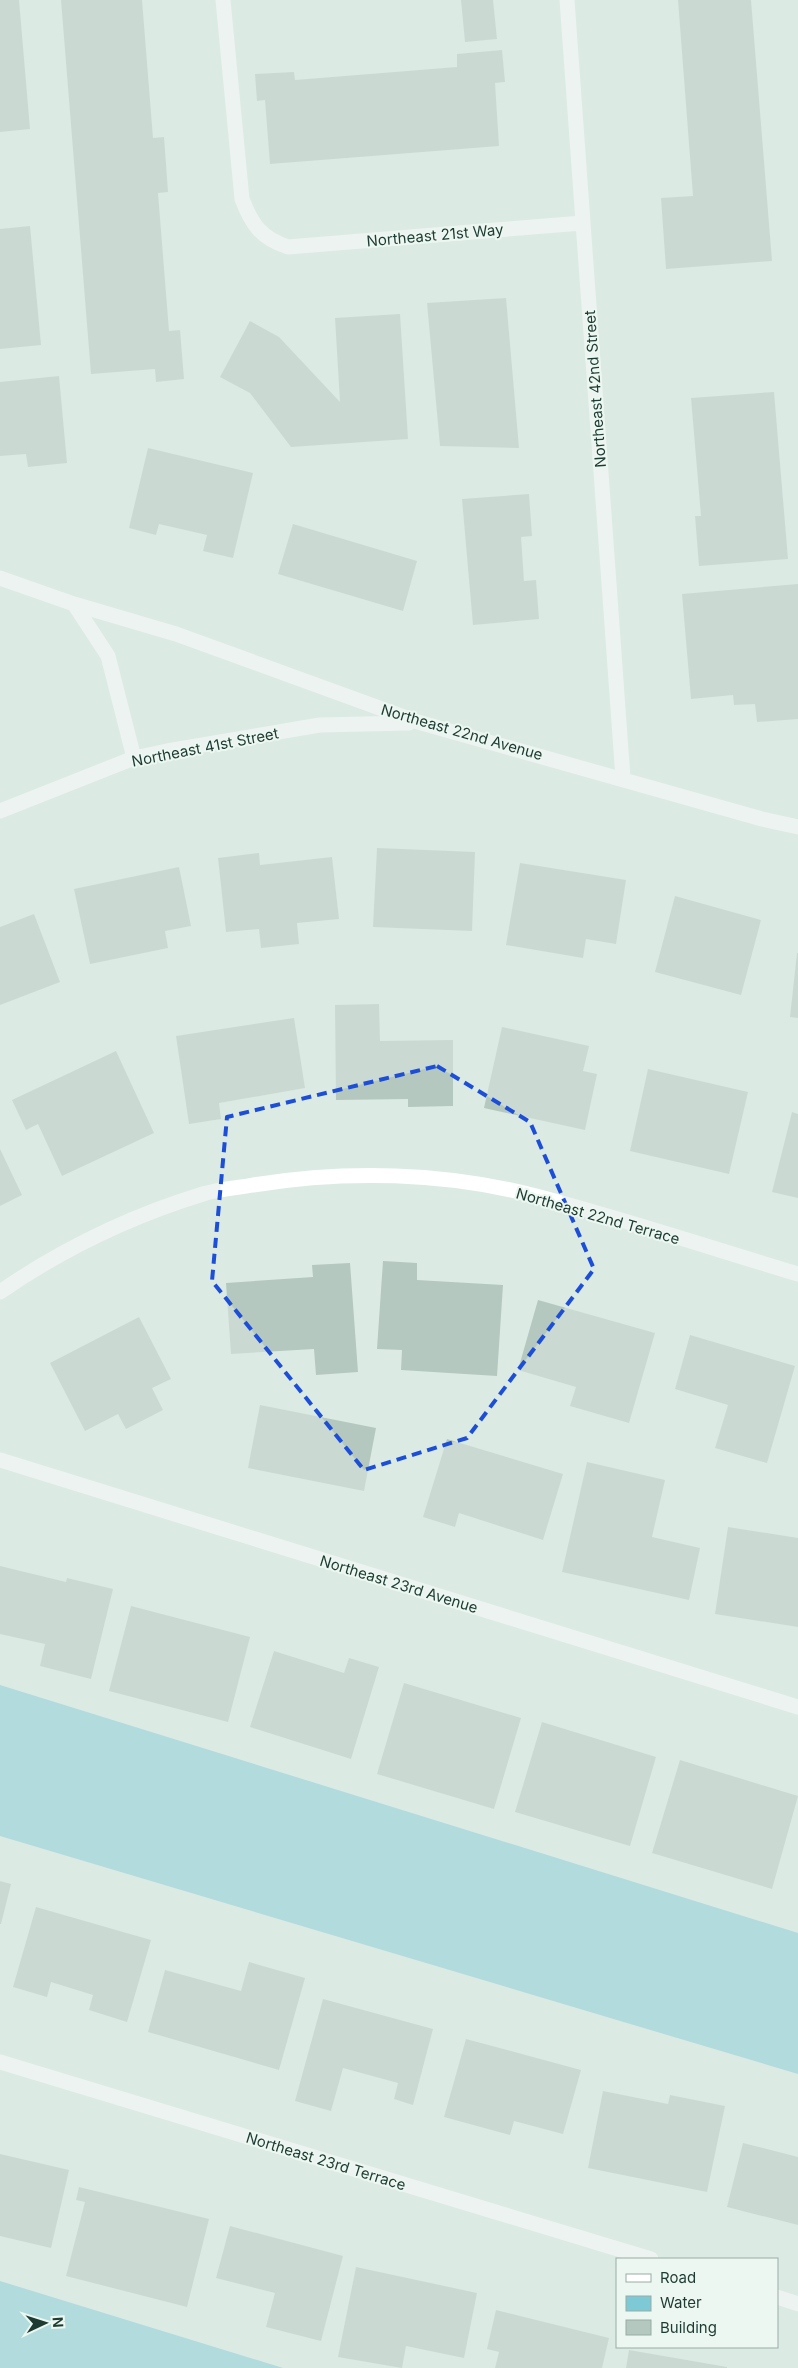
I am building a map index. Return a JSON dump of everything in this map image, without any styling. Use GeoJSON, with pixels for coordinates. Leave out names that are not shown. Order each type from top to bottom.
{"type":"FeatureCollection","features":[{"type":"Feature","properties":{"kind":"street","name":"Northeast 21st Way"},"geometry":{"type":"LineString","coordinates":[[223,0],[242,199],[250,220],[262,234],[273,242],[288,247],[582,224]]}},
{"type":"Feature","properties":{"kind":"street","name":"Northeast 42nd Street"},"geometry":{"type":"LineString","coordinates":[[568,0],[582,224],[623,778]]}},
{"type":"Feature","properties":{"kind":"street","name":"Northeast 22nd Avenue"},"geometry":{"type":"LineString","coordinates":[[0,578],[74,604],[176,634],[418,722],[798,827]]}},
{"type":"Feature","properties":{"kind":"street"},"geometry":{"type":"LineString","coordinates":[[74,604],[108,656],[134,758]]}},
{"type":"Feature","properties":{"kind":"street","name":"Northeast 41st Street"},"geometry":{"type":"LineString","coordinates":[[0,811],[134,758],[320,725],[418,722]]}},
{"type":"Feature","properties":{"kind":"street","name":"Northeast 22nd Terrace"},"geometry":{"type":"LineString","coordinates":[[0,1292],[39,1265],[126,1222],[205,1194],[295,1178],[375,1175],[442,1179],[535,1196],[798,1274]]}},
{"type":"Feature","properties":{"kind":"street","name":"Northeast 23rd Avenue"},"geometry":{"type":"LineString","coordinates":[[0,1460],[798,1707]]}},
{"type":"Feature","properties":{"kind":"street","name":"Northeast 23rd Terrace"},"geometry":{"type":"LineString","coordinates":[[0,2062],[649,2258]]}},
{"type":"Feature","properties":{"kind":"street"},"geometry":{"type":"LineString","coordinates":[[778,2297],[798,2304]]}},
{"type":"Feature","properties":{"kind":"highlighted area"},"geometry":{"type":"Polygon","coordinates":[[[437,1066],[530,1122],[594,1269],[467,1438],[364,1470],[212,1281],[227,1117],[437,1066]]]}},
{"type":"Feature","properties":{"kind":"water"},"geometry":{"type":"Polygon","coordinates":[[[0,1685],[798,1933],[798,2074],[0,1836],[0,1685]]]}},
{"type":"Feature","properties":{"kind":"water"},"geometry":{"type":"Polygon","coordinates":[[[0,2281],[283,2368],[0,2368],[0,2281]]]}},
{"type":"Feature","properties":{"kind":"building"},"geometry":{"type":"Polygon","coordinates":[[[0,0],[19,0],[30,129],[0,132],[0,0]]]}},
{"type":"Feature","properties":{"kind":"building"},"geometry":{"type":"Polygon","coordinates":[[[61,0],[142,0],[153,138],[164,137],[168,192],[158,193],[169,331],[180,330],[184,379],[156,382],[155,369],[91,374],[61,0]]]}},
{"type":"Feature","properties":{"kind":"building"},"geometry":{"type":"Polygon","coordinates":[[[461,0],[493,0],[497,39],[465,42],[461,0]]]}},
{"type":"Feature","properties":{"kind":"building"},"geometry":{"type":"Polygon","coordinates":[[[678,0],[751,0],[772,261],[666,269],[661,198],[693,196],[678,0]]]}},
{"type":"Feature","properties":{"kind":"building"},"geometry":{"type":"Polygon","coordinates":[[[502,50],[505,82],[495,83],[499,146],[270,164],[265,100],[257,101],[255,74],[294,72],[295,80],[457,67],[457,54],[502,50]]]}},
{"type":"Feature","properties":{"kind":"building"},"geometry":{"type":"Polygon","coordinates":[[[30,226],[41,345],[0,349],[0,229],[30,226]]]}},
{"type":"Feature","properties":{"kind":"building"},"geometry":{"type":"Polygon","coordinates":[[[506,298],[519,448],[440,446],[427,303],[506,298]]]}},
{"type":"Feature","properties":{"kind":"building"},"geometry":{"type":"Polygon","coordinates":[[[400,314],[408,439],[291,447],[250,393],[220,377],[250,321],[279,337],[340,402],[335,318],[400,314]]]}},
{"type":"Feature","properties":{"kind":"building"},"geometry":{"type":"Polygon","coordinates":[[[59,376],[67,463],[28,467],[26,454],[0,456],[0,382],[59,376]]]}},
{"type":"Feature","properties":{"kind":"building"},"geometry":{"type":"Polygon","coordinates":[[[774,392],[788,559],[699,566],[695,516],[701,516],[691,398],[774,392]]]}},
{"type":"Feature","properties":{"kind":"building"},"geometry":{"type":"Polygon","coordinates":[[[148,448],[253,473],[233,558],[203,551],[207,535],[159,524],[156,535],[129,528],[148,448]]]}},
{"type":"Feature","properties":{"kind":"building"},"geometry":{"type":"Polygon","coordinates":[[[529,494],[532,536],[521,537],[524,581],[536,580],[539,619],[473,625],[462,499],[529,494]]]}},
{"type":"Feature","properties":{"kind":"building"},"geometry":{"type":"Polygon","coordinates":[[[293,524],[417,561],[403,611],[278,574],[293,524]]]}},
{"type":"Feature","properties":{"kind":"building"},"geometry":{"type":"Polygon","coordinates":[[[798,584],[798,719],[757,722],[755,704],[734,705],[733,695],[691,699],[682,594],[798,584]]]}},
{"type":"Feature","properties":{"kind":"building"},"geometry":{"type":"Polygon","coordinates":[[[377,848],[475,852],[472,931],[373,927],[377,848]]]}},
{"type":"Feature","properties":{"kind":"building"},"geometry":{"type":"Polygon","coordinates":[[[259,853],[260,865],[332,857],[339,919],[297,923],[299,944],[261,948],[259,929],[226,932],[218,858],[259,853]]]}},
{"type":"Feature","properties":{"kind":"building"},"geometry":{"type":"Polygon","coordinates":[[[520,863],[626,880],[616,944],[586,939],[583,958],[506,945],[520,863]]]}},
{"type":"Feature","properties":{"kind":"building"},"geometry":{"type":"Polygon","coordinates":[[[179,867],[191,926],[165,931],[168,948],[90,964],[74,889],[179,867]]]}},
{"type":"Feature","properties":{"kind":"building"},"geometry":{"type":"Polygon","coordinates":[[[675,896],[761,920],[741,995],[655,972],[675,896]]]}},
{"type":"Feature","properties":{"kind":"building"},"geometry":{"type":"Polygon","coordinates":[[[34,914],[60,982],[0,1005],[0,927],[34,914]]]}},
{"type":"Feature","properties":{"kind":"building"},"geometry":{"type":"Polygon","coordinates":[[[798,953],[798,1018],[790,1017],[798,953]]]}},
{"type":"Feature","properties":{"kind":"building"},"geometry":{"type":"Polygon","coordinates":[[[379,1004],[380,1041],[453,1040],[453,1106],[408,1107],[408,1099],[336,1100],[335,1005],[379,1004]]]}},
{"type":"Feature","properties":{"kind":"building"},"geometry":{"type":"Polygon","coordinates":[[[294,1018],[305,1088],[219,1103],[221,1119],[189,1124],[176,1036],[294,1018]]]}},
{"type":"Feature","properties":{"kind":"building"},"geometry":{"type":"Polygon","coordinates":[[[502,1027],[589,1046],[583,1071],[597,1074],[585,1130],[484,1108],[502,1027]]]}},
{"type":"Feature","properties":{"kind":"building"},"geometry":{"type":"Polygon","coordinates":[[[116,1051],[154,1133],[62,1176],[38,1124],[26,1130],[12,1100],[116,1051]]]}},
{"type":"Feature","properties":{"kind":"building"},"geometry":{"type":"Polygon","coordinates":[[[648,1069],[748,1092],[729,1174],[630,1151],[648,1069]]]}},
{"type":"Feature","properties":{"kind":"building"},"geometry":{"type":"Polygon","coordinates":[[[792,1112],[798,1114],[798,1198],[772,1192],[792,1112]]]}},
{"type":"Feature","properties":{"kind":"building"},"geometry":{"type":"Polygon","coordinates":[[[0,1149],[22,1195],[0,1206],[0,1149]]]}},
{"type":"Feature","properties":{"kind":"building"},"geometry":{"type":"Polygon","coordinates":[[[383,1261],[417,1263],[417,1280],[503,1285],[497,1376],[401,1370],[402,1350],[377,1349],[383,1261]]]}},
{"type":"Feature","properties":{"kind":"building"},"geometry":{"type":"Polygon","coordinates":[[[350,1263],[358,1372],[316,1375],[314,1349],[231,1354],[226,1283],[313,1277],[312,1265],[350,1263]]]}},
{"type":"Feature","properties":{"kind":"building"},"geometry":{"type":"Polygon","coordinates":[[[538,1300],[655,1333],[629,1423],[570,1406],[576,1387],[518,1370],[538,1300]]]}},
{"type":"Feature","properties":{"kind":"building"},"geometry":{"type":"Polygon","coordinates":[[[139,1317],[171,1379],[152,1388],[163,1410],[126,1429],[118,1414],[85,1431],[50,1363],[139,1317]]]}},
{"type":"Feature","properties":{"kind":"building"},"geometry":{"type":"Polygon","coordinates":[[[690,1335],[795,1366],[767,1463],[715,1448],[728,1405],[675,1389],[690,1335]]]}},
{"type":"Feature","properties":{"kind":"building"},"geometry":{"type":"Polygon","coordinates":[[[260,1405],[376,1428],[364,1491],[248,1468],[260,1405]]]}},
{"type":"Feature","properties":{"kind":"building"},"geometry":{"type":"Polygon","coordinates":[[[447,1439],[563,1474],[543,1540],[459,1513],[455,1527],[423,1517],[447,1439]]]}},
{"type":"Feature","properties":{"kind":"building"},"geometry":{"type":"Polygon","coordinates":[[[587,1462],[665,1480],[652,1537],[700,1548],[689,1600],[562,1572],[587,1462]]]}},
{"type":"Feature","properties":{"kind":"building"},"geometry":{"type":"Polygon","coordinates":[[[728,1527],[798,1538],[798,1627],[715,1614],[728,1527]]]}},
{"type":"Feature","properties":{"kind":"building"},"geometry":{"type":"Polygon","coordinates":[[[0,1566],[66,1582],[67,1578],[113,1589],[91,1679],[40,1666],[45,1644],[0,1634],[0,1566]]]}},
{"type":"Feature","properties":{"kind":"building"},"geometry":{"type":"Polygon","coordinates":[[[131,1606],[250,1637],[228,1722],[109,1691],[131,1606]]]}},
{"type":"Feature","properties":{"kind":"building"},"geometry":{"type":"Polygon","coordinates":[[[274,1651],[344,1673],[349,1658],[379,1667],[351,1759],[250,1727],[274,1651]]]}},
{"type":"Feature","properties":{"kind":"building"},"geometry":{"type":"Polygon","coordinates":[[[404,1683],[521,1718],[494,1809],[377,1774],[404,1683]]]}},
{"type":"Feature","properties":{"kind":"building"},"geometry":{"type":"Polygon","coordinates":[[[542,1722],[656,1757],[630,1846],[515,1812],[542,1722]]]}},
{"type":"Feature","properties":{"kind":"building"},"geometry":{"type":"Polygon","coordinates":[[[680,1760],[798,1796],[772,1889],[652,1853],[680,1760]]]}},
{"type":"Feature","properties":{"kind":"building"},"geometry":{"type":"Polygon","coordinates":[[[0,1881],[11,1884],[1,1924],[0,1924],[0,1881]]]}},
{"type":"Feature","properties":{"kind":"building"},"geometry":{"type":"Polygon","coordinates":[[[36,1907],[151,1940],[127,2022],[89,2010],[93,1995],[51,1982],[47,1997],[13,1987],[36,1907]]]}},
{"type":"Feature","properties":{"kind":"building"},"geometry":{"type":"Polygon","coordinates":[[[249,1962],[305,1978],[279,2070],[148,2032],[165,1970],[241,1991],[249,1962]]]}},
{"type":"Feature","properties":{"kind":"building"},"geometry":{"type":"Polygon","coordinates":[[[323,1999],[433,2029],[413,2105],[394,2099],[398,2083],[343,2068],[331,2111],[295,2101],[323,1999]]]}},
{"type":"Feature","properties":{"kind":"building"},"geometry":{"type":"Polygon","coordinates":[[[466,2039],[581,2070],[563,2134],[514,2121],[510,2135],[444,2117],[466,2039]]]}},
{"type":"Feature","properties":{"kind":"building"},"geometry":{"type":"Polygon","coordinates":[[[603,2091],[668,2104],[670,2095],[725,2106],[707,2192],[588,2168],[603,2091]]]}},
{"type":"Feature","properties":{"kind":"building"},"geometry":{"type":"Polygon","coordinates":[[[743,2143],[798,2157],[798,2225],[727,2207],[743,2143]]]}},
{"type":"Feature","properties":{"kind":"building"},"geometry":{"type":"Polygon","coordinates":[[[0,2154],[69,2170],[51,2248],[0,2236],[0,2154]]]}},
{"type":"Feature","properties":{"kind":"building"},"geometry":{"type":"Polygon","coordinates":[[[79,2187],[209,2219],[187,2307],[66,2276],[85,2202],[76,2200],[79,2187]]]}},
{"type":"Feature","properties":{"kind":"building"},"geometry":{"type":"Polygon","coordinates":[[[230,2226],[343,2256],[321,2341],[266,2327],[275,2293],[216,2278],[230,2226]]]}},
{"type":"Feature","properties":{"kind":"building"},"geometry":{"type":"Polygon","coordinates":[[[356,2267],[477,2293],[464,2358],[406,2346],[402,2368],[338,2357],[356,2267]]]}},
{"type":"Feature","properties":{"kind":"building"},"geometry":{"type":"Polygon","coordinates":[[[496,2310],[609,2338],[602,2368],[495,2368],[499,2352],[487,2349],[496,2310]]]}},
{"type":"Feature","properties":{"kind":"building"},"geometry":{"type":"Polygon","coordinates":[[[629,2350],[727,2367],[727,2368],[626,2368],[629,2350]]]}}]}
